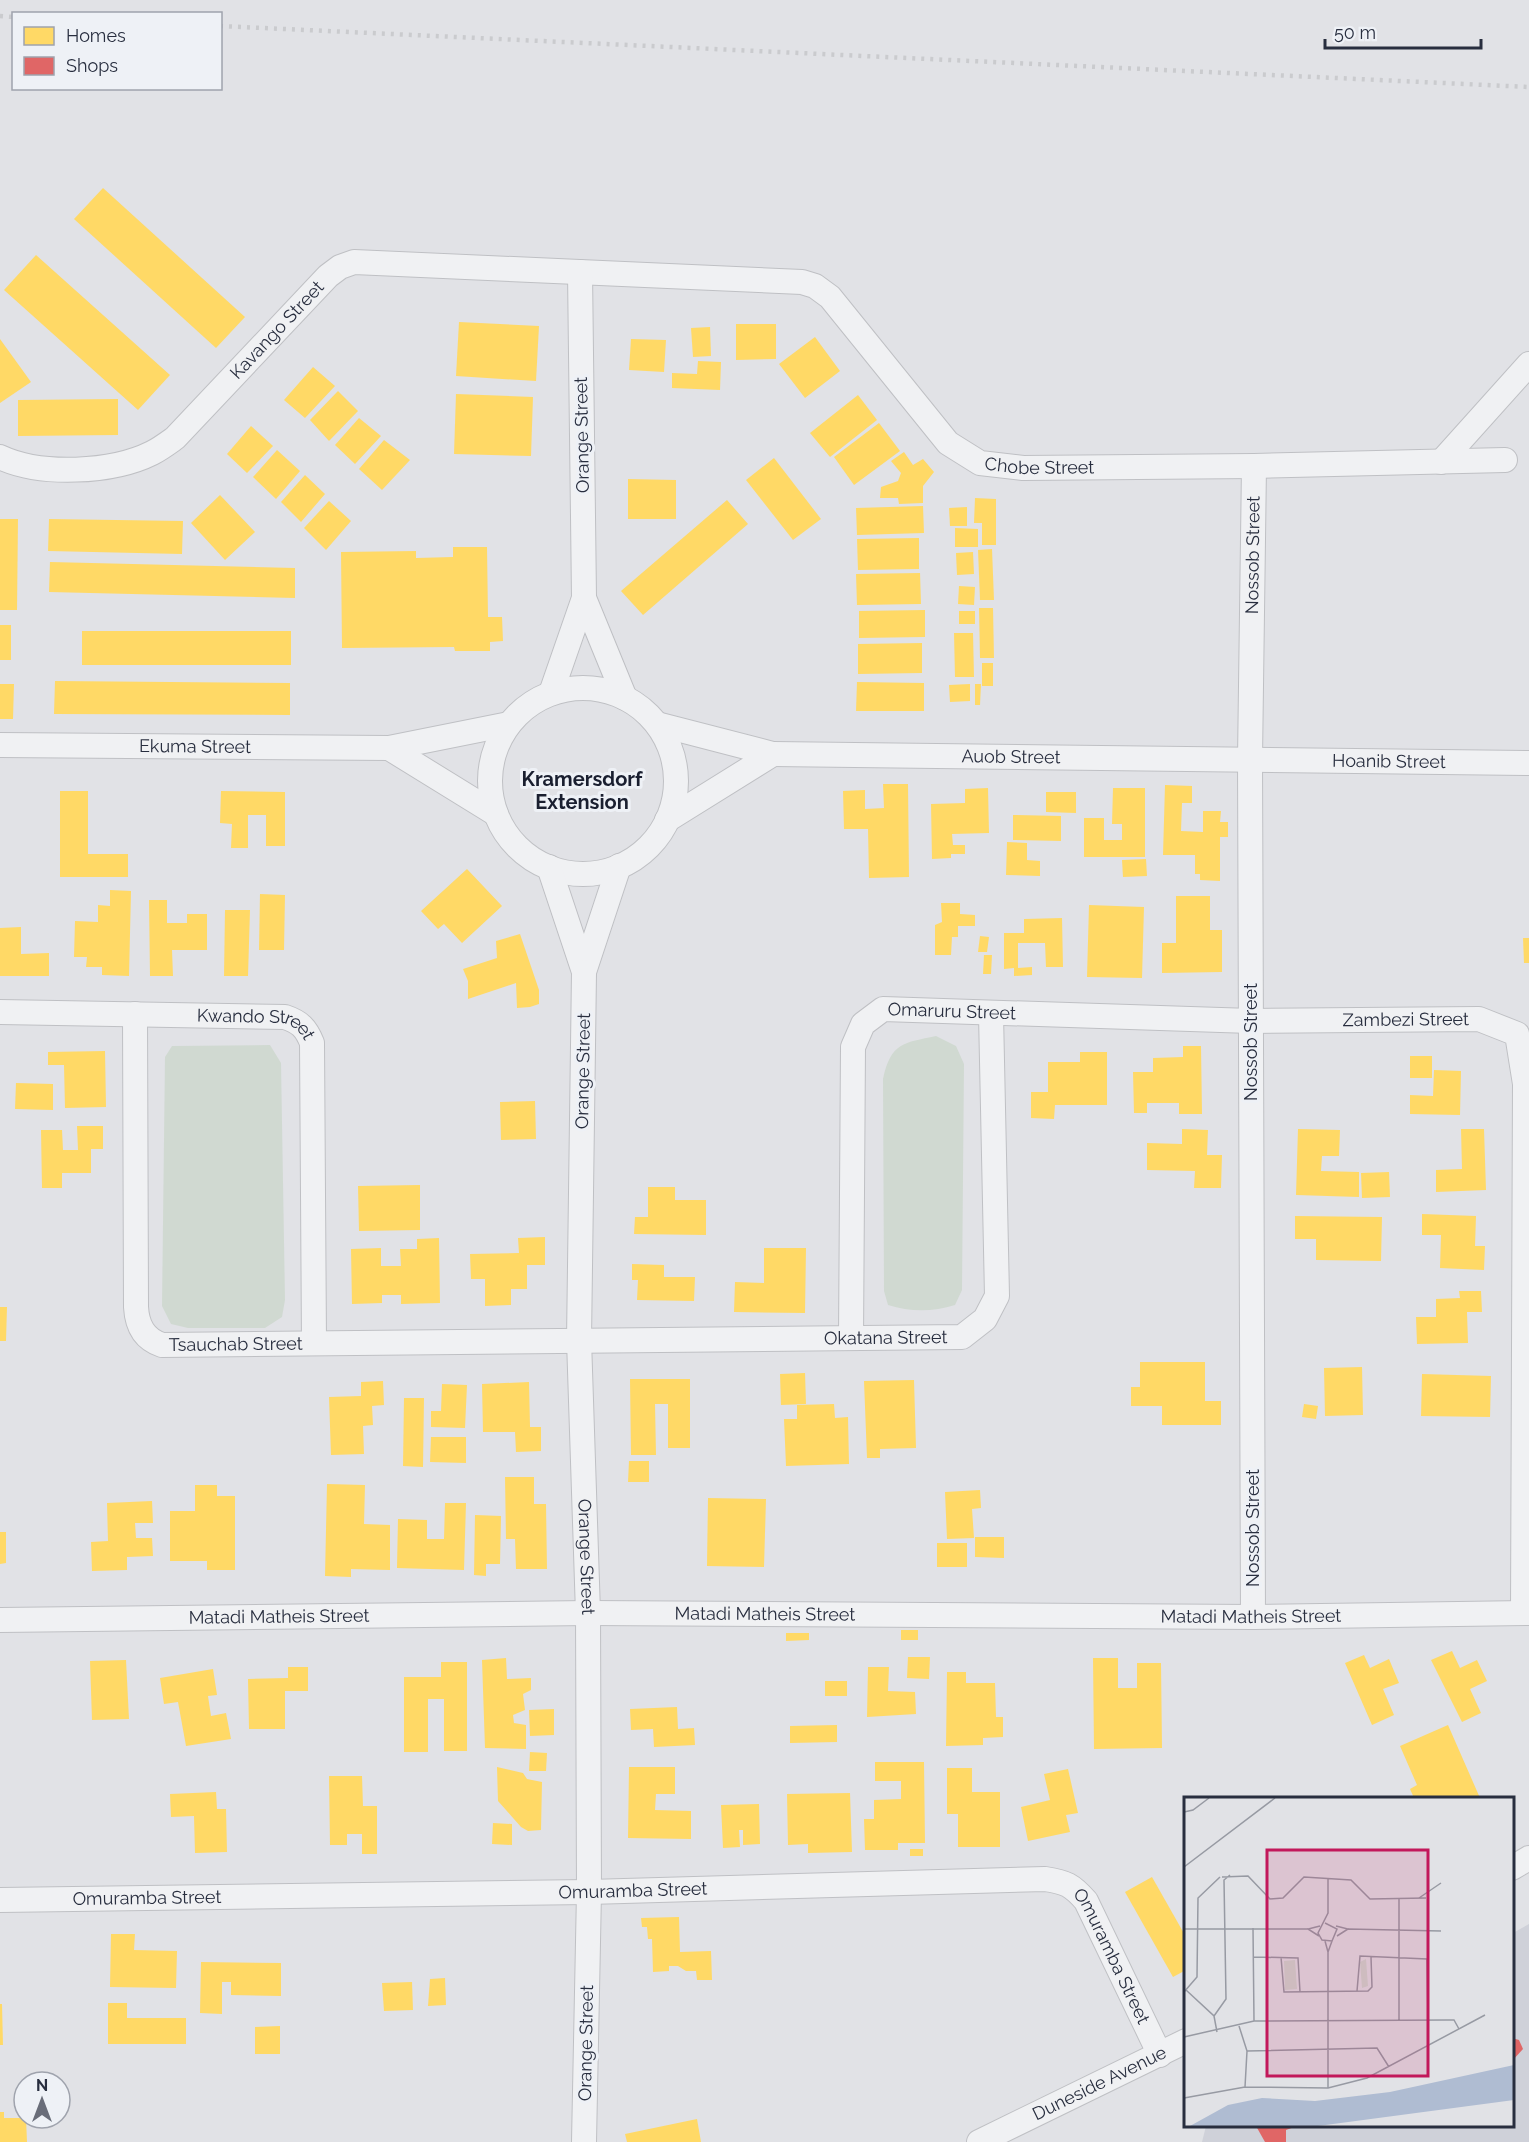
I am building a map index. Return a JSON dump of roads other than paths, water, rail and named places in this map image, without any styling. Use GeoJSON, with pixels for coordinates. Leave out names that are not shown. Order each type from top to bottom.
{"type":"FeatureCollection","features":[{"type":"Feature","properties":{"kind":"street","name":"Kavango Street"},"geometry":{"type":"LineString","coordinates":[[0,457],[31,467],[63,470],[126,462],[151,453],[175,438],[328,276],[340,267],[354,262],[580,272]]}},
{"type":"Feature","properties":{"kind":"street","name":"Chobe Street"},"geometry":{"type":"LineString","coordinates":[[580,272],[802,282],[815,286],[830,297],[948,443],[980,463],[1023,468],[1254,466],[1504,460]]}},
{"type":"Feature","properties":{"kind":"street","name":"Orange Street"},"geometry":{"type":"LineString","coordinates":[[551,693],[584,598],[580,272]]}},
{"type":"Feature","properties":{"kind":"street"},"geometry":{"type":"LineString","coordinates":[[1441,462],[1529,364]]}},
{"type":"Feature","properties":{"kind":"street","name":"Nossob Street"},"geometry":{"type":"LineString","coordinates":[[1253,1617],[1250,759],[1254,466]]}},
{"type":"Feature","properties":{"kind":"street","name":"Orange Street"},"geometry":{"type":"LineString","coordinates":[[584,598],[625,698]]}},
{"type":"Feature","properties":{"kind":"street"},"geometry":{"type":"LineString","coordinates":[[576,688],[601,690],[625,698],[642,709],[657,724],[669,746],[676,770],[675,796],[668,820],[655,839],[639,855],[619,866],[596,872],[572,873],[549,867],[526,855],[509,837],[496,814],[489,784],[494,752],[509,724],[528,705],[551,693],[576,688]]}},
{"type":"Feature","properties":{"kind":"street","name":"Ekuma Street"},"geometry":{"type":"LineString","coordinates":[[0,745],[389,748],[509,724]]}},
{"type":"Feature","properties":{"kind":"street","name":"Auob Street"},"geometry":{"type":"LineString","coordinates":[[657,724],[773,754],[1250,759]]}},
{"type":"Feature","properties":{"kind":"street"},"geometry":{"type":"LineString","coordinates":[[389,748],[496,814]]}},
{"type":"Feature","properties":{"kind":"street"},"geometry":{"type":"LineString","coordinates":[[668,820],[773,754]]}},
{"type":"Feature","properties":{"kind":"street","name":"Hoanib Street"},"geometry":{"type":"LineString","coordinates":[[1250,759],[1529,763]]}},
{"type":"Feature","properties":{"kind":"street","name":"Orange Street"},"geometry":{"type":"LineString","coordinates":[[584,2142],[588,1892],[588,1613],[579,1340],[584,972],[619,866]]}},
{"type":"Feature","properties":{"kind":"street","name":"Orange Street"},"geometry":{"type":"LineString","coordinates":[[549,867],[584,972]]}},
{"type":"Feature","properties":{"kind":"street","name":"Omaruru Street"},"geometry":{"type":"LineString","coordinates":[[851,1338],[853,1047],[863,1024],[883,1009],[1251,1021]]}},
{"type":"Feature","properties":{"kind":"street","name":"Kwando Street"},"geometry":{"type":"LineString","coordinates":[[0,1012],[285,1017],[298,1022],[307,1030],[312,1043],[314,1343]]}},
{"type":"Feature","properties":{"kind":"street","name":"Tsauchab Street"},"geometry":{"type":"LineString","coordinates":[[135,1014],[136,1307],[140,1326],[153,1342],[162,1345],[579,1340]]}},
{"type":"Feature","properties":{"kind":"street","name":"Okatana Street"},"geometry":{"type":"LineString","coordinates":[[579,1340],[962,1337],[985,1319],[997,1296],[991,1014]]}},
{"type":"Feature","properties":{"kind":"street","name":"Zambezi Street"},"geometry":{"type":"LineString","coordinates":[[1251,1021],[1479,1019],[1517,1034],[1526,1084],[1526,1613]]}},
{"type":"Feature","properties":{"kind":"street","name":"Matadi Matheis Street"},"geometry":{"type":"LineString","coordinates":[[0,1620],[588,1613],[1253,1617],[1526,1613]]}},
{"type":"Feature","properties":{"kind":"street"},"geometry":{"type":"LineString","coordinates":[[1514,1867],[1529,1858]]}},
{"type":"Feature","properties":{"kind":"street","name":"Omuramba Street"},"geometry":{"type":"LineString","coordinates":[[0,1900],[588,1892],[1045,1879],[1063,1881],[1075,1888],[1086,1901],[1160,2055]]}},
{"type":"Feature","properties":{"kind":"street","name":"Duneside Avenue"},"geometry":{"type":"LineString","coordinates":[[979,2142],[1184,2042]]}},
{"type":"Feature","properties":{"kind":"railway"},"geometry":{"type":"LineString","coordinates":[[0,16],[12,17]]}},
{"type":"Feature","properties":{"kind":"railway"},"geometry":{"type":"LineString","coordinates":[[222,26],[1529,87]]}},
{"type":"Feature","properties":{"kind":"district","name":"Kramersdorf Extension"},"geometry":{"type":"Point","coordinates":[582,790]}}]}
